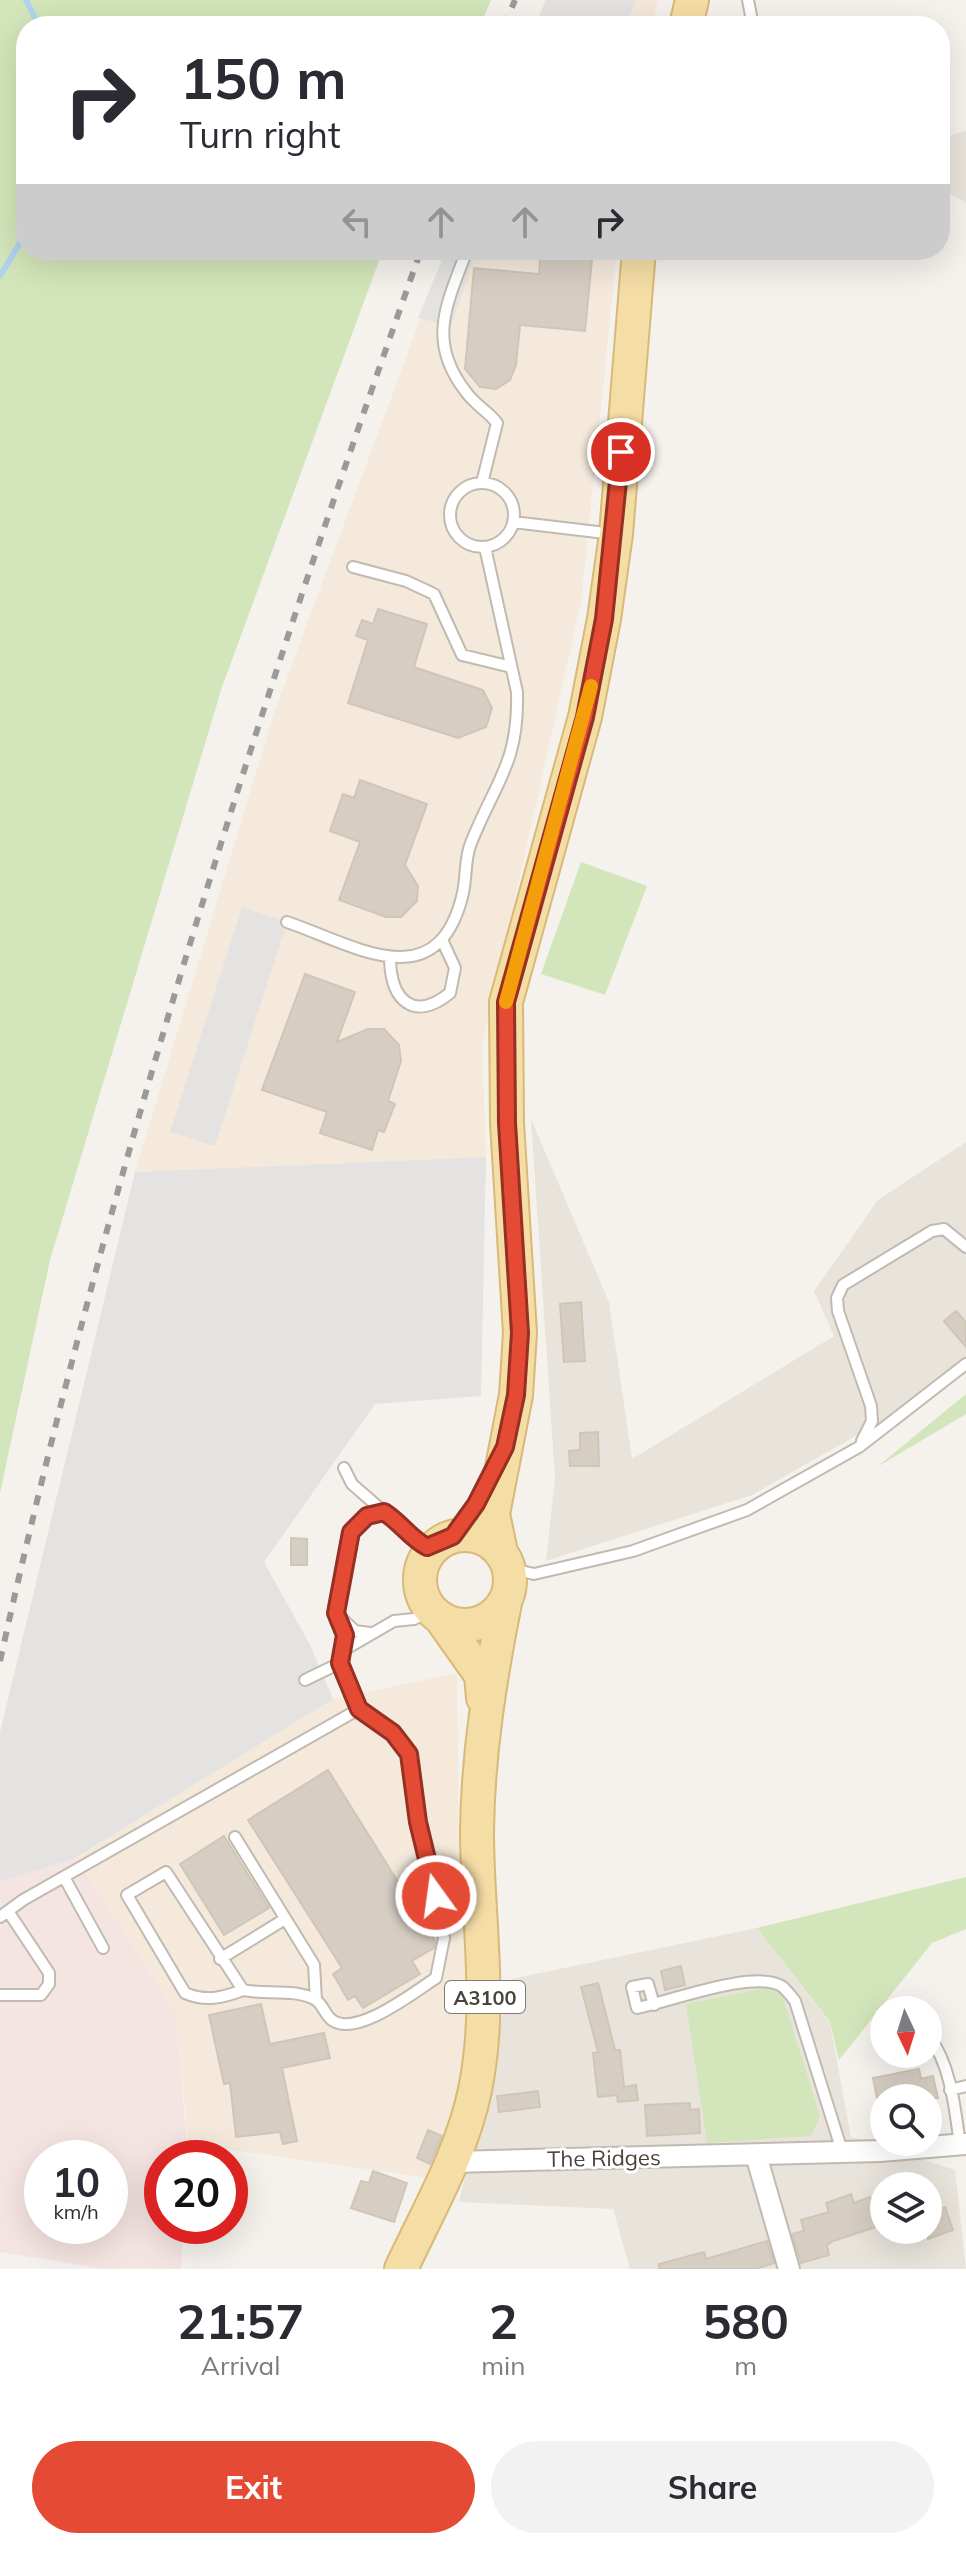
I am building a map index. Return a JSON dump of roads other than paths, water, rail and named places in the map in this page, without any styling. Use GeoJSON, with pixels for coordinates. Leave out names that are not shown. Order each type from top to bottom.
{"type":"FeatureCollection","features":[{"type":"Feature","properties":{"kind":"main road"},"geometry":{"type":"LineString","coordinates":[[505,1447],[476,1504],[445,1540],[425,1557],[419,1574],[420,1592],[436,1615],[459,1625],[477,1624],[493,1616],[505,1603],[510,1586],[493,1514],[516,1395],[520,1333],[507,1123],[506,1002],[585,717],[604,619],[616,534],[638,260]]}},
{"type":"Feature","properties":{"kind":"main road"},"geometry":{"type":"LineString","coordinates":[[445,1540],[471,1534],[488,1540],[505,1560]]}},
{"type":"Feature","properties":{"kind":"main road","name":"A3100"},"geometry":{"type":"LineString","coordinates":[[401,2269],[452,2162],[475,2090],[486,1988],[477,1833],[484,1709],[505,1603]]}},
{"type":"Feature","properties":{"kind":"main road","name":"A3100"},"geometry":{"type":"LineString","coordinates":[[436,1615],[481,1675],[484,1709]]}},
{"type":"Feature","properties":{"kind":"street","name":"The Ridges"},"geometry":{"type":"LineString","coordinates":[[452,2162],[756,2155],[963,2145]]}},
{"type":"Feature","properties":{"kind":"street"},"geometry":{"type":"LineString","coordinates":[[756,2155],[789,2269]]}},
{"type":"Feature","properties":{"kind":"lane"},"geometry":{"type":"LineString","coordinates":[[463,260],[442,318],[442,338],[456,379],[497,423],[482,483]]}},
{"type":"Feature","properties":{"kind":"lane"},"geometry":{"type":"LineString","coordinates":[[482,483],[493,486],[507,496],[512,506],[513,522],[501,541],[485,547],[473,546],[460,538],[450,516],[456,496],[465,488],[482,483]]}},
{"type":"Feature","properties":{"kind":"lane"},"geometry":{"type":"LineString","coordinates":[[513,522],[616,534]]}},
{"type":"Feature","properties":{"kind":"lane"},"geometry":{"type":"LineString","coordinates":[[287,922],[390,959],[417,957],[443,942],[462,898],[470,845],[509,767],[517,716],[511,667],[485,547]]}},
{"type":"Feature","properties":{"kind":"lane"},"geometry":{"type":"LineString","coordinates":[[353,567],[406,581],[434,594],[462,655],[511,667]]}},
{"type":"Feature","properties":{"kind":"lane"},"geometry":{"type":"LineString","coordinates":[[390,959],[391,978],[397,994],[412,1006],[433,1007],[450,993],[455,968],[443,942]]}},
{"type":"Feature","properties":{"kind":"lane"},"geometry":{"type":"LineString","coordinates":[[859,1447],[872,1421],[871,1406],[838,1311],[837,1298],[843,1285],[932,1231],[944,1229],[966,1247]]}},
{"type":"Feature","properties":{"kind":"lane"},"geometry":{"type":"LineString","coordinates":[[505,1560],[534,1574],[633,1551],[747,1510],[859,1447],[966,1364]]}},
{"type":"Feature","properties":{"kind":"lane"},"geometry":{"type":"LineString","coordinates":[[344,1468],[352,1484],[402,1524],[411,1538],[427,1547],[445,1540]]}},
{"type":"Feature","properties":{"kind":"lane"},"geometry":{"type":"LineString","coordinates":[[235,1837],[314,1965],[316,2000],[332,2020],[346,2025],[365,2022],[436,1978],[444,1938],[418,1822],[409,1754],[393,1733],[359,1709],[340,1663],[345,1635],[336,1613],[351,1532],[367,1516],[384,1512]]}},
{"type":"Feature","properties":{"kind":"lane"},"geometry":{"type":"LineString","coordinates":[[336,1613],[355,1631],[370,1633]]}},
{"type":"Feature","properties":{"kind":"lane"},"geometry":{"type":"LineString","coordinates":[[344,1650],[370,1633],[436,1615]]}},
{"type":"Feature","properties":{"kind":"lane"},"geometry":{"type":"LineString","coordinates":[[305,1680],[340,1663]]}},
{"type":"Feature","properties":{"kind":"lane"},"geometry":{"type":"LineString","coordinates":[[0,1995],[41,1995],[49,1984],[49,1973],[4,1914],[359,1709]]}},
{"type":"Feature","properties":{"kind":"lane"},"geometry":{"type":"LineString","coordinates":[[243,1990],[166,1872],[127,1895],[185,1993],[198,1999],[221,1999],[243,1990],[263,1995],[295,1994],[316,2000]]}},
{"type":"Feature","properties":{"kind":"lane"},"geometry":{"type":"LineString","coordinates":[[64,1877],[103,1948]]}},
{"type":"Feature","properties":{"kind":"lane"},"geometry":{"type":"LineString","coordinates":[[220,1959],[285,1919]]}},
{"type":"Feature","properties":{"kind":"lane"},"geometry":{"type":"LineString","coordinates":[[654,2005],[761,1981],[782,1986],[795,2001],[842,2151]]}},
{"type":"Feature","properties":{"kind":"lane"},"geometry":{"type":"LineString","coordinates":[[942,2064],[963,2145]]}},
{"type":"Feature","properties":{"kind":"lane"},"geometry":{"type":"LineString","coordinates":[[950,2090],[966,2086]]}},
{"type":"Feature","properties":{"kind":"waterway"},"geometry":{"type":"LineString","coordinates":[[26,0],[34,16]]}},
{"type":"Feature","properties":{"kind":"waterway"},"geometry":{"type":"LineString","coordinates":[[0,276],[16,250]]}},
{"type":"Feature","properties":{"kind":"railway"},"geometry":{"type":"LineString","coordinates":[[508,16],[515,0]]}},
{"type":"Feature","properties":{"kind":"railway"},"geometry":{"type":"LineString","coordinates":[[0,1661],[87,1303],[188,949],[301,598],[417,260]]}}]}
